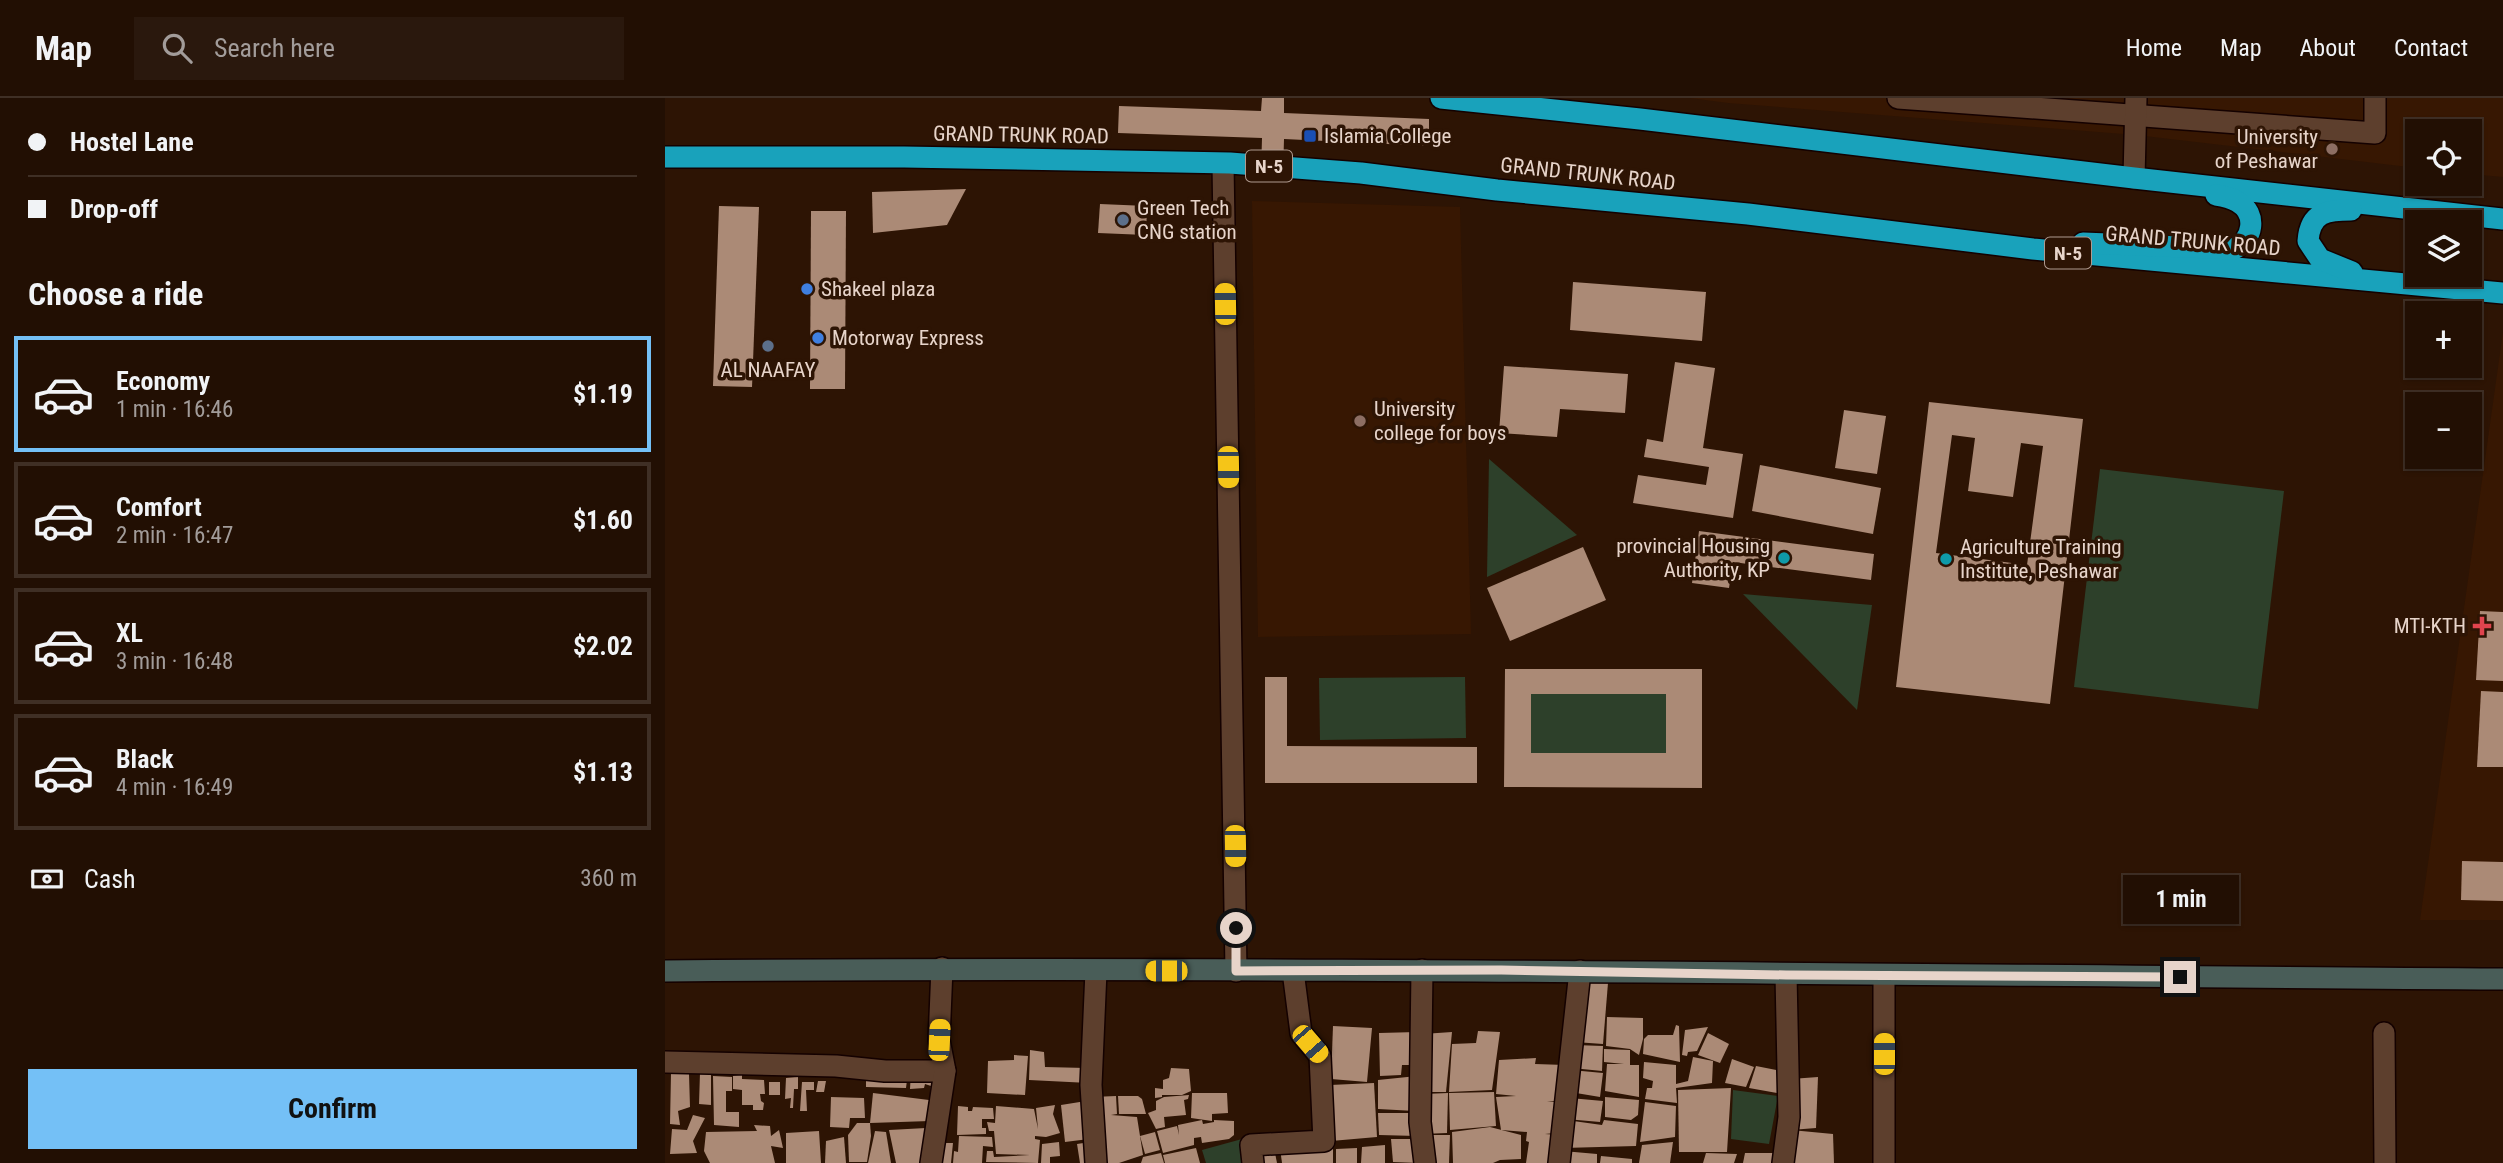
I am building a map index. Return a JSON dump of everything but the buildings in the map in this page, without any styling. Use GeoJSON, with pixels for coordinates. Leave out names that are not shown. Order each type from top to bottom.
{"type":"FeatureCollection","features":[{"type":"Feature","properties":{"kind":"highway"},"geometry":{"type":"LineString","coordinates":[[1441,98],[2503,219]]}},
{"type":"Feature","properties":{"kind":"highway","name":"GRAND TRUNK ROAD"},"geometry":{"type":"LineString","coordinates":[[665,157],[904,157],[1230,163],[1361,173],[1497,190],[1748,214],[2032,250],[2503,293]]}},
{"type":"Feature","properties":{"kind":"highway"},"geometry":{"type":"LineString","coordinates":[[2032,250],[2070,243],[2117,243],[2220,250],[2234,249],[2246,241],[2251,221],[2248,212],[2239,203],[2224,197],[2138,179]]}},
{"type":"Feature","properties":{"kind":"highway"},"geometry":{"type":"LineString","coordinates":[[2404,207],[2335,210],[2323,213],[2311,224],[2308,241],[2320,259],[2339,268],[2385,282],[2447,288]]}},
{"type":"Feature","properties":{"kind":"street"},"geometry":{"type":"LineString","coordinates":[[1898,98],[2136,107],[2375,133],[2375,98]]}},
{"type":"Feature","properties":{"kind":"street"},"geometry":{"type":"LineString","coordinates":[[2136,107],[2138,179]]}},
{"type":"Feature","properties":{"kind":"street"},"geometry":{"type":"LineString","coordinates":[[1223,164],[1236,971]]}},
{"type":"Feature","properties":{"kind":"street"},"geometry":{"type":"LineString","coordinates":[[665,971],[942,968],[1095,971],[1422,970],[2503,979]]}},
{"type":"Feature","properties":{"kind":"street"},"geometry":{"type":"LineString","coordinates":[[931,1163],[945,1071],[939,1040],[942,968]]}},
{"type":"Feature","properties":{"kind":"street"},"geometry":{"type":"LineString","coordinates":[[1422,970],[1420,1122],[1425,1163]]}},
{"type":"Feature","properties":{"kind":"street"},"geometry":{"type":"LineString","coordinates":[[1095,971],[1091,1085],[1096,1163]]}},
{"type":"Feature","properties":{"kind":"street"},"geometry":{"type":"LineString","coordinates":[[1253,1163],[1251,1145],[1324,1141],[1320,1056],[1301,1033],[1293,971]]}},
{"type":"Feature","properties":{"kind":"street"},"geometry":{"type":"LineString","coordinates":[[1559,1163],[1580,971]]}},
{"type":"Feature","properties":{"kind":"street"},"geometry":{"type":"LineString","coordinates":[[1783,1163],[1789,1117],[1786,975]]}},
{"type":"Feature","properties":{"kind":"street"},"geometry":{"type":"LineString","coordinates":[[1884,975],[1884,1163]]}},
{"type":"Feature","properties":{"kind":"street"},"geometry":{"type":"LineString","coordinates":[[2384,1032],[2385,1163]]}},
{"type":"Feature","properties":{"kind":"street"},"geometry":{"type":"LineString","coordinates":[[665,1062],[945,1071]]}},
{"type":"Feature","properties":{"kind":"shaded area","name":"University of Peshawar"},"geometry":{"type":"Polygon","coordinates":[[[1690,98],[2503,98],[2503,177],[2482,175],[2482,119],[2405,119],[2405,167],[2136,135],[1690,98]]]}},
{"type":"Feature","properties":{"kind":"shaded area","name":"University college for boys"},"geometry":{"type":"Polygon","coordinates":[[[1252,201],[1460,207],[1471,634],[1258,637],[1252,201]]]}},
{"type":"Feature","properties":{"kind":"shaded area","name":"MTI-KTH"},"geometry":{"type":"Polygon","coordinates":[[[2503,332],[2503,920],[2420,920],[2503,332]]]}},
{"type":"Feature","properties":{"kind":"green space"},"geometry":{"type":"Polygon","coordinates":[[[1489,459],[1577,535],[1487,577],[1489,459]]]}},
{"type":"Feature","properties":{"kind":"green space"},"geometry":{"type":"Polygon","coordinates":[[[2100,469],[2284,491],[2258,709],[2074,687],[2100,469]]]}},
{"type":"Feature","properties":{"kind":"green space"},"geometry":{"type":"Polygon","coordinates":[[[1743,594],[1872,605],[1857,710],[1743,594]]]}},
{"type":"Feature","properties":{"kind":"green space"},"geometry":{"type":"Polygon","coordinates":[[[1465,677],[1466,738],[1320,740],[1319,678],[1465,677]]]}},
{"type":"Feature","properties":{"kind":"green space"},"geometry":{"type":"Polygon","coordinates":[[[1531,694],[1666,694],[1666,753],[1531,753],[1531,694]]]}},
{"type":"Feature","properties":{"kind":"green space"},"geometry":{"type":"Polygon","coordinates":[[[1733,1090],[1778,1096],[1769,1144],[1731,1139],[1733,1090]]]}},
{"type":"Feature","properties":{"kind":"green space"},"geometry":{"type":"Polygon","coordinates":[[[1242,1139],[1247,1163],[1206,1163],[1202,1150],[1242,1139]]]}},
{"type":"Feature","properties":{"kind":"place","name":"Islamia College"},"geometry":{"type":"Point","coordinates":[1310,136]}},
{"type":"Feature","properties":{"kind":"place","name":"University of Peshawar"},"geometry":{"type":"Point","coordinates":[2332,149]}},
{"type":"Feature","properties":{"kind":"place","name":"Green Tech CNG station"},"geometry":{"type":"Point","coordinates":[1123,220]}},
{"type":"Feature","properties":{"kind":"place","name":"Shakeel plaza"},"geometry":{"type":"Point","coordinates":[807,289]}},
{"type":"Feature","properties":{"kind":"place","name":"Motorway Express"},"geometry":{"type":"Point","coordinates":[818,338]}},
{"type":"Feature","properties":{"kind":"place","name":"AL NAAFAY"},"geometry":{"type":"Point","coordinates":[768,346]}},
{"type":"Feature","properties":{"kind":"place","name":"University college for boys"},"geometry":{"type":"Point","coordinates":[1360,421]}},
{"type":"Feature","properties":{"kind":"place","name":"provincial Housing Authority, KP"},"geometry":{"type":"Point","coordinates":[1784,558]}},
{"type":"Feature","properties":{"kind":"place","name":"Agriculture Training Institute, Peshawar"},"geometry":{"type":"Point","coordinates":[1946,559]}},
{"type":"Feature","properties":{"kind":"place","name":"MTI-KTH"},"geometry":{"type":"Point","coordinates":[2482,626]}},
{"type":"Feature","properties":{"kind":"route"},"geometry":{"type":"LineString","coordinates":[[1236,928],[1236,971],[1501,970],[2180,977]]}}]}
